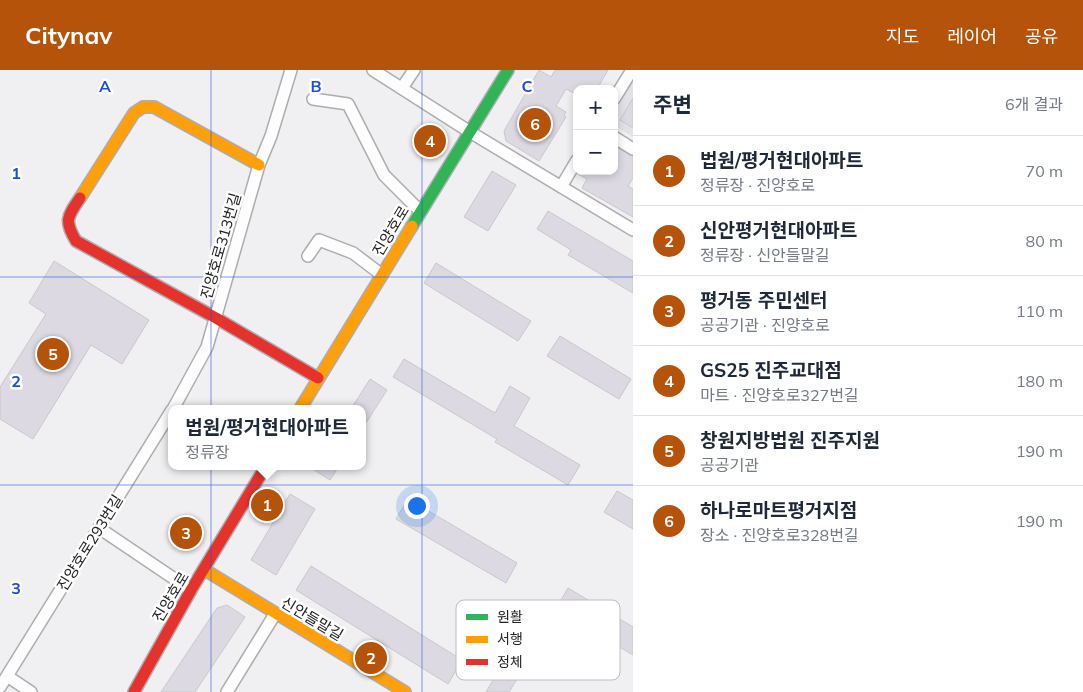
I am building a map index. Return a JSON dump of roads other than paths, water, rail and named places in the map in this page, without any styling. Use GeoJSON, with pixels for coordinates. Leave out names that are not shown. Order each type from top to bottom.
{"type":"FeatureCollection","features":[{"type":"Feature","properties":{"kind":"street","name":"진양호로313번길"},"geometry":{"type":"LineString","coordinates":[[291,70],[259,165],[216,318],[318,378]]}},
{"type":"Feature","properties":{"kind":"street"},"geometry":{"type":"LineString","coordinates":[[372,70],[470,132],[633,230]]}},
{"type":"Feature","properties":{"kind":"street"},"geometry":{"type":"LineString","coordinates":[[402,88],[414,70]]}},
{"type":"Feature","properties":{"kind":"street","name":"진양호로"},"geometry":{"type":"LineString","coordinates":[[302,405],[508,70]]}},
{"type":"Feature","properties":{"kind":"street"},"geometry":{"type":"LineString","coordinates":[[618,93],[632,70]]}},
{"type":"Feature","properties":{"kind":"street"},"geometry":{"type":"LineString","coordinates":[[313,99],[348,104],[384,175],[420,211]]}},
{"type":"Feature","properties":{"kind":"street"},"geometry":{"type":"LineString","coordinates":[[216,318],[76,241],[68,227],[70,213],[134,113],[144,107],[154,107],[259,165]]}},
{"type":"Feature","properties":{"kind":"street"},"geometry":{"type":"LineString","coordinates":[[618,140],[633,149]]}},
{"type":"Feature","properties":{"kind":"street"},"geometry":{"type":"LineString","coordinates":[[560,187],[573,166]]}},
{"type":"Feature","properties":{"kind":"street"},"geometry":{"type":"LineString","coordinates":[[308,256],[319,240],[353,253],[382,275]]}},
{"type":"Feature","properties":{"kind":"street","name":"진양호로293번길"},"geometry":{"type":"LineString","coordinates":[[176,405],[207,347],[216,318]]}},
{"type":"Feature","properties":{"kind":"street","name":"진양호로293번길"},"geometry":{"type":"LineString","coordinates":[[0,687],[168,419]]}},
{"type":"Feature","properties":{"kind":"street","name":"진양호로"},"geometry":{"type":"LineString","coordinates":[[134,692],[191,590],[205,570],[264,470]]}},
{"type":"Feature","properties":{"kind":"street"},"geometry":{"type":"LineString","coordinates":[[99,528],[191,590]]}},
{"type":"Feature","properties":{"kind":"street","name":"신안들말길"},"geometry":{"type":"LineString","coordinates":[[205,570],[405,692]]}},
{"type":"Feature","properties":{"kind":"street"},"geometry":{"type":"LineString","coordinates":[[227,692],[275,614]]}},
{"type":"Feature","properties":{"kind":"street"},"geometry":{"type":"LineString","coordinates":[[8,676],[32,692]]}},
{"type":"Feature","properties":{"kind":"place","name":"하나로마트평거지점"},"geometry":{"type":"Point","coordinates":[535,124]}},
{"type":"Feature","properties":{"kind":"place","name":"GS25 진주교대점"},"geometry":{"type":"Point","coordinates":[430,141]}},
{"type":"Feature","properties":{"kind":"place","name":"창원지방법원 진주지원"},"geometry":{"type":"Point","coordinates":[53,354]}},
{"type":"Feature","properties":{"kind":"place","name":"법원/평거현대아파트"},"geometry":{"type":"Point","coordinates":[267,505]}},
{"type":"Feature","properties":{"kind":"place","name":"평거동 주민센터"},"geometry":{"type":"Point","coordinates":[186,533]}},
{"type":"Feature","properties":{"kind":"place","name":"신안평거현대아파트"},"geometry":{"type":"Point","coordinates":[371,658]}}]}
